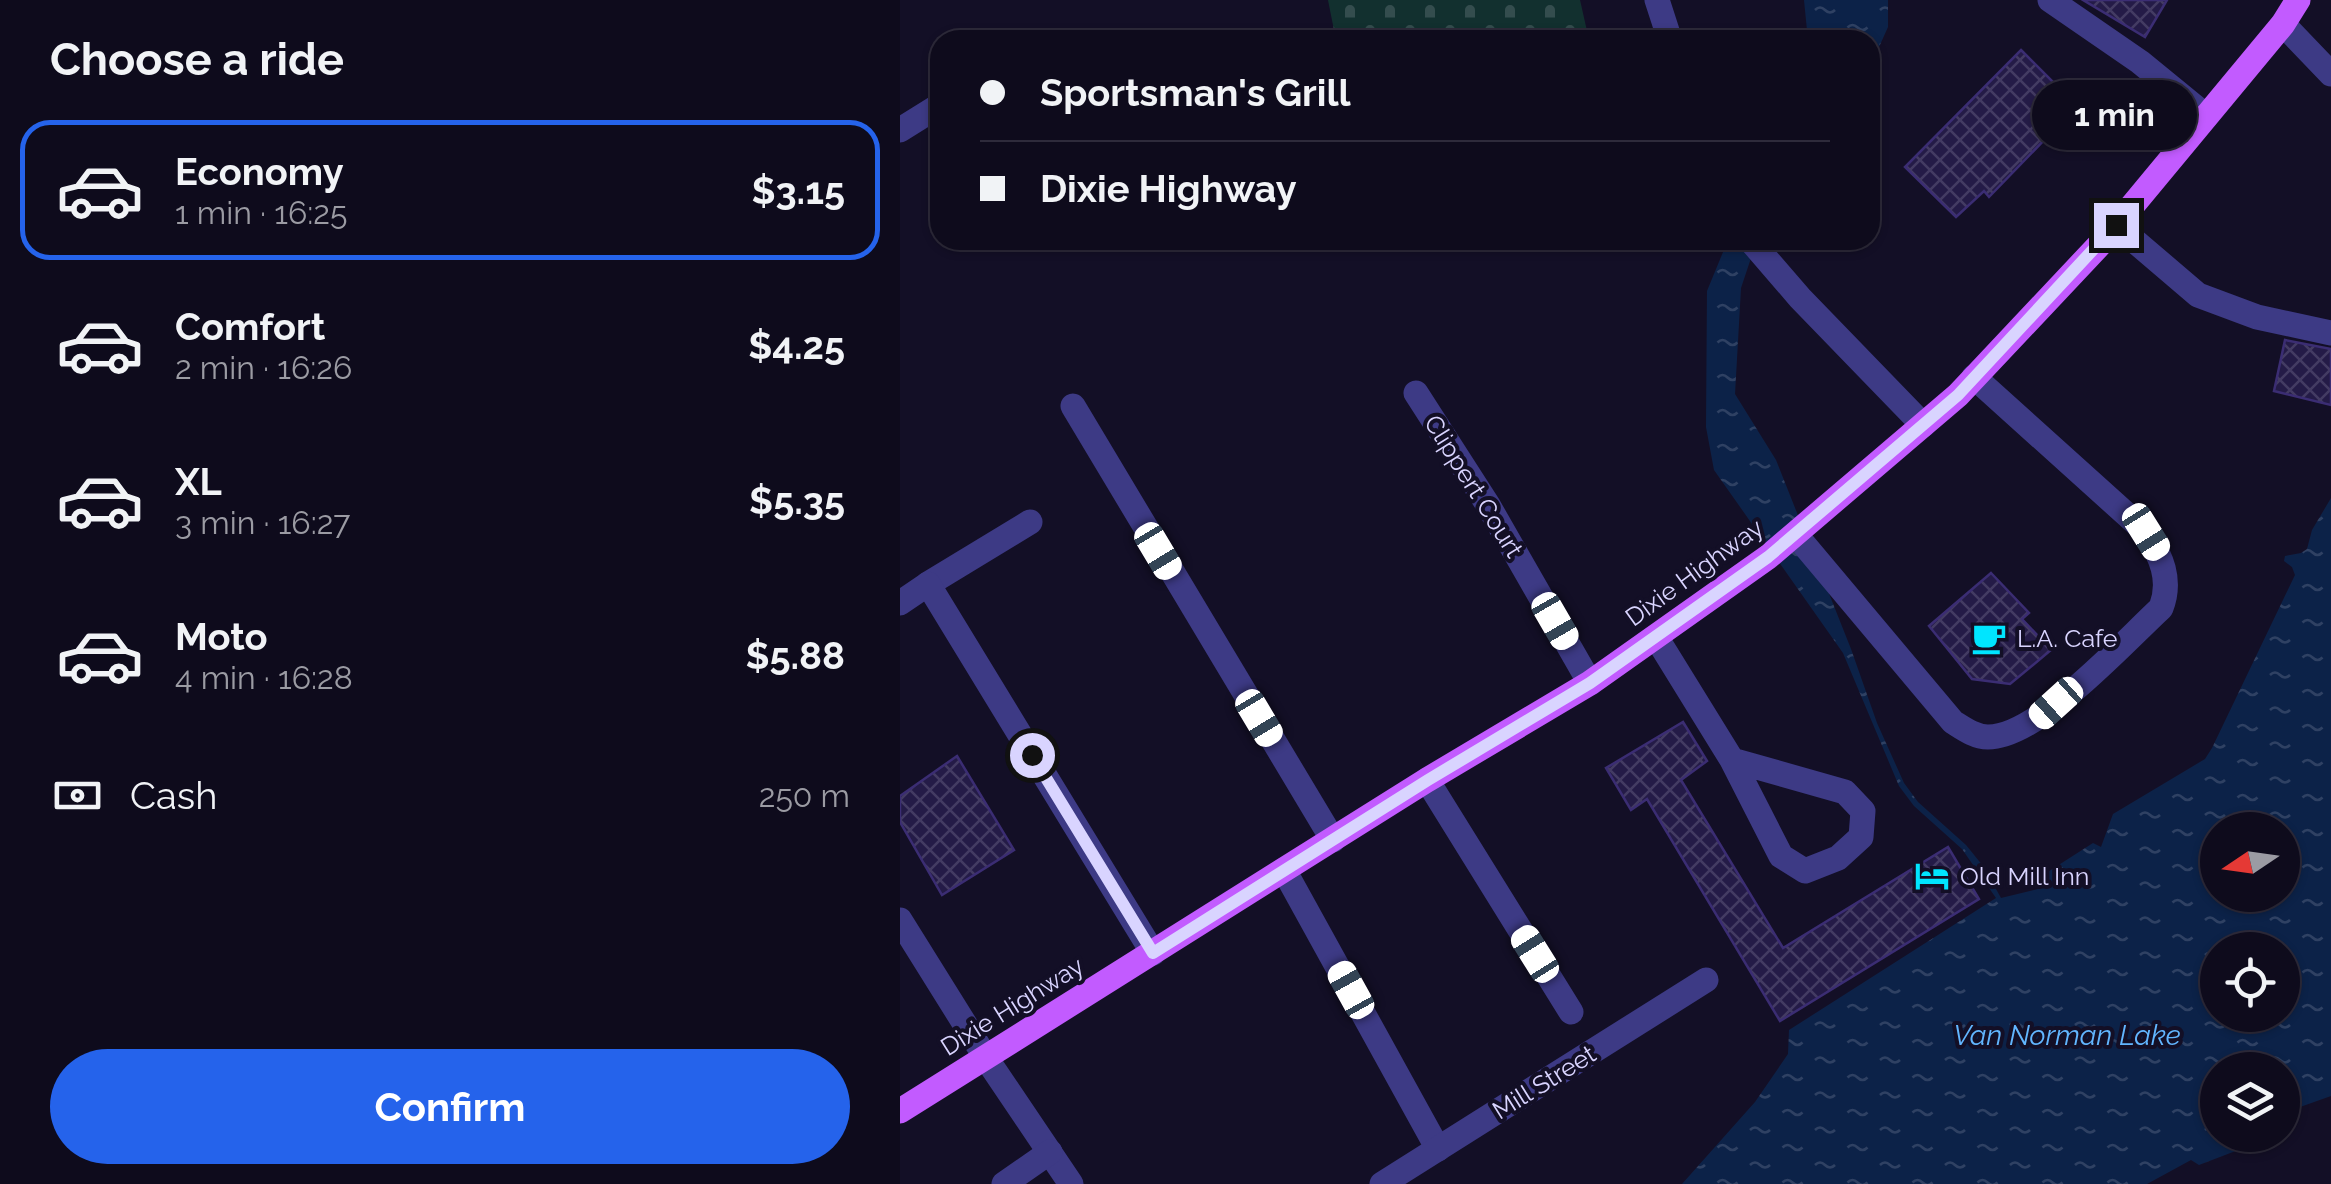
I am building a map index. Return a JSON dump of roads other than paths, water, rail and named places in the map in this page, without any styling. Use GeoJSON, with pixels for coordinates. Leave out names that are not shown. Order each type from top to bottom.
{"type":"FeatureCollection","features":[{"type":"Feature","properties":{"kind":"main road","name":"Dixie Highway"},"geometry":{"type":"LineString","coordinates":[[900,1111],[1590,683],[1796,535],[1974,377],[2116,225],[2283,24],[2298,0]]}},
{"type":"Feature","properties":{"kind":"street"},"geometry":{"type":"LineString","coordinates":[[1657,0],[1667,30]]}},
{"type":"Feature","properties":{"kind":"street"},"geometry":{"type":"LineString","coordinates":[[2050,0],[2140,62],[2206,116]]}},
{"type":"Feature","properties":{"kind":"street"},"geometry":{"type":"LineString","coordinates":[[2283,24],[2331,74]]}},
{"type":"Feature","properties":{"kind":"street"},"geometry":{"type":"LineString","coordinates":[[900,130],[930,111]]}},
{"type":"Feature","properties":{"kind":"street"},"geometry":{"type":"LineString","coordinates":[[2116,225],[2198,295],[2257,317],[2330,330]]}},
{"type":"Feature","properties":{"kind":"street"},"geometry":{"type":"LineString","coordinates":[[1758,250],[1923,426]]}},
{"type":"Feature","properties":{"kind":"street"},"geometry":{"type":"LineString","coordinates":[[1796,535],[1953,722],[1978,737],[2009,734],[2035,722],[2161,608],[2166,595],[2165,574],[2161,555],[2146,532],[1974,377]]}},
{"type":"Feature","properties":{"kind":"street","name":"Clippert Court"},"geometry":{"type":"LineString","coordinates":[[1416,394],[1488,505],[1590,683]]}},
{"type":"Feature","properties":{"kind":"street"},"geometry":{"type":"LineString","coordinates":[[1072,406],[1332,840]]}},
{"type":"Feature","properties":{"kind":"street"},"geometry":{"type":"LineString","coordinates":[[900,603],[1030,522]]}},
{"type":"Feature","properties":{"kind":"street"},"geometry":{"type":"LineString","coordinates":[[928,584],[1153,953]]}},
{"type":"Feature","properties":{"kind":"street"},"geometry":{"type":"LineString","coordinates":[[1656,637],[1732,760],[1781,856],[1805,870],[1838,858],[1861,837],[1863,811],[1845,792],[1732,760]]}},
{"type":"Feature","properties":{"kind":"street"},"geometry":{"type":"LineString","coordinates":[[1428,780],[1571,1012]]}},
{"type":"Feature","properties":{"kind":"street"},"geometry":{"type":"LineString","coordinates":[[1284,870],[1438,1148]]}},
{"type":"Feature","properties":{"kind":"street"},"geometry":{"type":"LineString","coordinates":[[901,923],[1071,1184]]}},
{"type":"Feature","properties":{"kind":"street","name":"Mill Street"},"geometry":{"type":"LineString","coordinates":[[1382,1184],[1706,980]]}},
{"type":"Feature","properties":{"kind":"street"},"geometry":{"type":"LineString","coordinates":[[1004,1184],[1050,1152]]}},
{"type":"Feature","properties":{"kind":"water"},"geometry":{"type":"Polygon","coordinates":[[[1804,0],[1888,0],[1888,27],[1880,45],[1880,30],[1807,30],[1804,0]]]}},
{"type":"Feature","properties":{"kind":"water","name":"Van Norman Lake"},"geometry":{"type":"Polygon","coordinates":[[[1724,250],[1754,250],[1741,288],[1735,394],[1776,460],[1904,783],[1918,802],[1966,845],[2001,898],[2046,887],[2043,875],[2093,843],[2101,847],[2113,814],[2205,759],[2295,575],[2284,561],[2285,556],[2307,549],[2312,530],[2331,498],[2331,1096],[2300,1107],[2300,1052],[2200,1052],[2200,1152],[2233,1152],[2199,1165],[2191,1160],[2147,1184],[1682,1184],[1755,1102],[1788,1054],[1789,1030],[1996,898],[1962,849],[1914,806],[1899,786],[1843,653],[1714,470],[1706,427],[1707,291],[1724,250]]]}},
{"type":"Feature","properties":{"kind":"place","name":"L.A. Cafe"},"geometry":{"type":"Point","coordinates":[1989,638]}},
{"type":"Feature","properties":{"kind":"place","name":"Old Mill Inn"},"geometry":{"type":"Point","coordinates":[1932,876]}}]}
